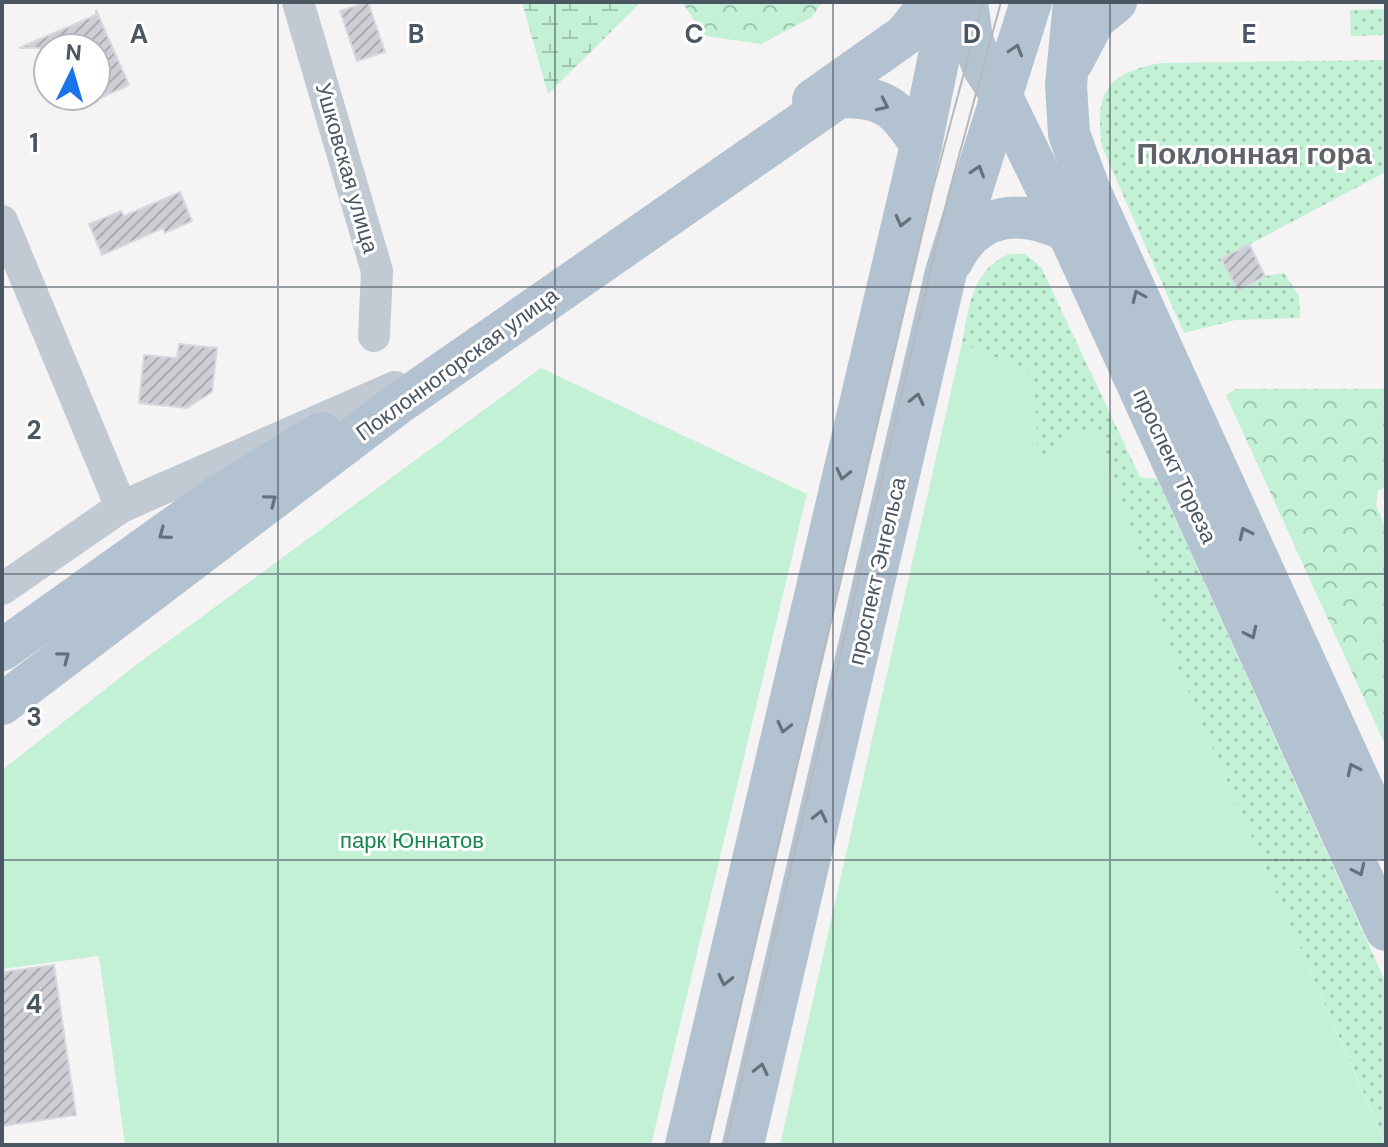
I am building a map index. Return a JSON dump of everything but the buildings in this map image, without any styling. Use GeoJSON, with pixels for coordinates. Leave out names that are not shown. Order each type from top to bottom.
{"type":"FeatureCollection","features":[{"type":"Feature","properties":{"kind":"main road","name":"Поклонногорская улица"},"geometry":{"type":"LineString","coordinates":[[2,650],[218,496],[395,387],[905,35],[931,2]]}},
{"type":"Feature","properties":{"kind":"main road"},"geometry":{"type":"LineString","coordinates":[[686,1145],[921,145],[950,2]]}},
{"type":"Feature","properties":{"kind":"main road","name":"проспект Тореза"},"geometry":{"type":"LineString","coordinates":[[967,2],[972,39],[983,67],[1002,97],[1067,231],[1386,930]]}},
{"type":"Feature","properties":{"kind":"main road","name":"проспект Энгельса"},"geometry":{"type":"LineString","coordinates":[[743,1145],[946,272],[1031,2]]}},
{"type":"Feature","properties":{"kind":"main road","name":"проспект Тореза"},"geometry":{"type":"LineString","coordinates":[[1074,2],[1066,85],[1069,134],[1090,191],[1386,840]]}},
{"type":"Feature","properties":{"kind":"main road"},"geometry":{"type":"LineString","coordinates":[[1066,85],[1076,50],[1095,19],[1116,2]]}},
{"type":"Feature","properties":{"kind":"main road","name":"Поклонногорская улица"},"geometry":{"type":"LineString","coordinates":[[2,704],[399,403],[839,97],[880,101],[901,114],[921,145]]}},
{"type":"Feature","properties":{"kind":"main road"},"geometry":{"type":"LineString","coordinates":[[946,272],[960,245],[982,226],[1010,216],[1040,218],[1067,231]]}},
{"type":"Feature","properties":{"kind":"street","name":"Ушковская улица"},"geometry":{"type":"LineString","coordinates":[[298,2],[377,271],[374,336]]}},
{"type":"Feature","properties":{"kind":"street"},"geometry":{"type":"LineString","coordinates":[[2,221],[121,507]]}},
{"type":"Feature","properties":{"kind":"street"},"geometry":{"type":"LineString","coordinates":[[2,589],[121,507],[395,387]]}},
{"type":"Feature","properties":{"kind":"green space"},"geometry":{"type":"Polygon","coordinates":[[[522,2],[641,2],[548,94],[522,2]]]}},
{"type":"Feature","properties":{"kind":"green space"},"geometry":{"type":"Polygon","coordinates":[[[682,2],[822,2],[812,17],[761,44],[705,36],[682,2]]]}},
{"type":"Feature","properties":{"kind":"green space"},"geometry":{"type":"Polygon","coordinates":[[[1386,9],[1386,35],[1351,36],[1350,10],[1386,9]]]}},
{"type":"Feature","properties":{"kind":"green space"},"geometry":{"type":"Polygon","coordinates":[[[1386,60],[1386,172],[1222,259],[1238,291],[1265,276],[1284,273],[1299,296],[1300,318],[1236,320],[1184,333],[1102,147],[1100,112],[1108,88],[1127,73],[1161,63],[1386,60]]]}},
{"type":"Feature","properties":{"kind":"green space"},"geometry":{"type":"Polygon","coordinates":[[[1009,254],[1025,254],[1041,267],[1140,477],[1157,479],[1386,983],[1386,1144],[1172,655],[1097,430],[1079,430],[1038,459],[962,343],[970,303],[980,279],[987,269],[1009,254]]]}},
{"type":"Feature","properties":{"kind":"green space"},"geometry":{"type":"Polygon","coordinates":[[[962,343],[1034,373],[1038,458],[1079,430],[1097,430],[1172,655],[1386,1145],[780,1145],[962,343]]]}},
{"type":"Feature","properties":{"kind":"green space","name":"парк Юннатов"},"geometry":{"type":"Polygon","coordinates":[[[541,368],[807,494],[651,1145],[125,1145],[99,956],[2,969],[2,770],[140,662],[541,368]]]}},
{"type":"Feature","properties":{"kind":"green space"},"geometry":{"type":"Polygon","coordinates":[[[1236,389],[1386,389],[1386,487],[1378,490],[1376,505],[1386,528],[1386,747],[1226,395],[1236,389]]]}},
{"type":"Feature","properties":{"kind":"tram line"},"geometry":{"type":"LineString","coordinates":[[708,1145],[932,192],[983,2]]}},
{"type":"Feature","properties":{"kind":"tram line"},"geometry":{"type":"LineString","coordinates":[[726,1145],[948,196],[1001,2]]}},
{"type":"Feature","properties":{"kind":"district","name":"Поклонная гора"},"geometry":{"type":"Point","coordinates":[1254,153]}}]}
